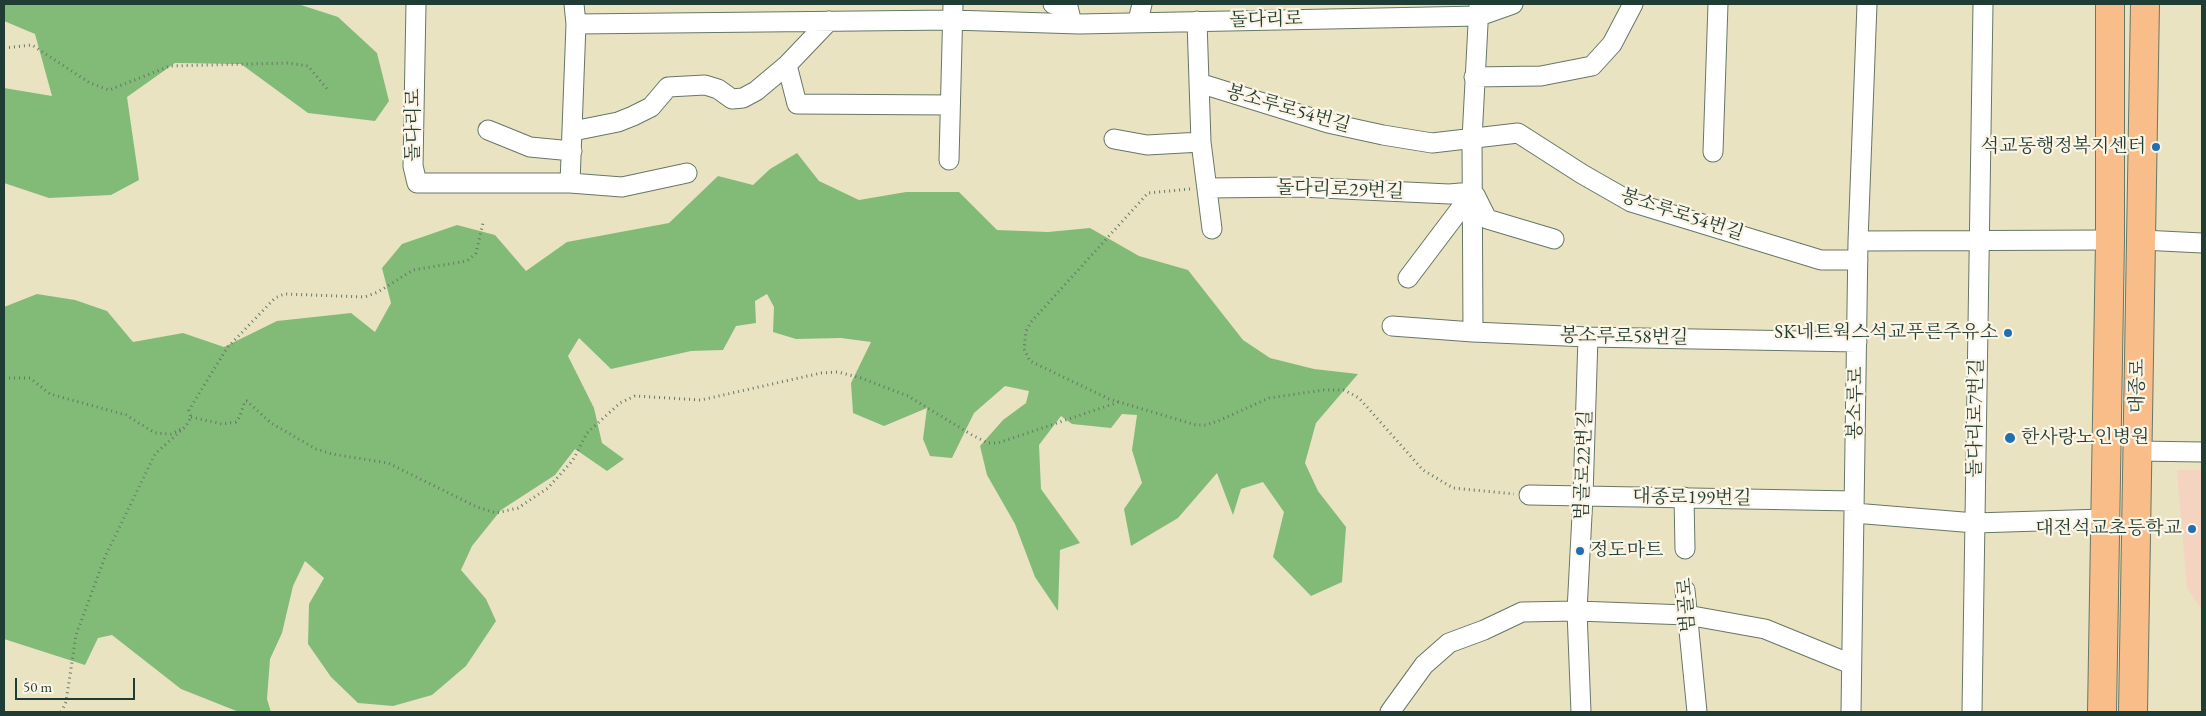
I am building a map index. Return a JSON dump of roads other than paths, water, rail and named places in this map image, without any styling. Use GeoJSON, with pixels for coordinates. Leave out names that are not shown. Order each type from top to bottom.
{"type":"FeatureCollection","features":[{"type":"Feature","properties":{"kind":"main road","name":"대종로"},"geometry":{"type":"LineString","coordinates":[[2102,712],[2110,240],[2110,4]]}},
{"type":"Feature","properties":{"kind":"main road","name":"대종로"},"geometry":{"type":"LineString","coordinates":[[2133,712],[2145,4]]}},
{"type":"Feature","properties":{"kind":"street","name":"돌다리로"},"geometry":{"type":"LineString","coordinates":[[416,4],[413,166],[417,183],[570,183],[622,187],[687,173]]}},
{"type":"Feature","properties":{"kind":"street"},"geometry":{"type":"LineString","coordinates":[[570,183],[576,24],[574,4]]}},
{"type":"Feature","properties":{"kind":"street"},"geometry":{"type":"LineString","coordinates":[[1053,4],[1068,7],[1076,23]]}},
{"type":"Feature","properties":{"kind":"street"},"geometry":{"type":"LineString","coordinates":[[1076,23],[1078,4]]}},
{"type":"Feature","properties":{"kind":"street","name":"돌다리로"},"geometry":{"type":"LineString","coordinates":[[576,24],[829,21],[952,12],[1076,23],[1140,13],[1197,21],[1280,12],[1479,10],[1513,4]]}},
{"type":"Feature","properties":{"kind":"street"},"geometry":{"type":"LineString","coordinates":[[1474,77],[1541,76],[1592,66],[1612,44],[1633,4]]}},
{"type":"Feature","properties":{"kind":"street"},"geometry":{"type":"LineString","coordinates":[[1713,152],[1718,4]]}},
{"type":"Feature","properties":{"kind":"street","name":"봉소루로"},"geometry":{"type":"LineString","coordinates":[[1851,712],[1858,241],[1867,4]]}},
{"type":"Feature","properties":{"kind":"street","name":"돌다리로7번길"},"geometry":{"type":"LineString","coordinates":[[1972,712],[1983,4]]}},
{"type":"Feature","properties":{"kind":"street"},"geometry":{"type":"LineString","coordinates":[[1474,332],[1472,139],[1479,10]]}},
{"type":"Feature","properties":{"kind":"street"},"geometry":{"type":"LineString","coordinates":[[949,160],[952,12]]}},
{"type":"Feature","properties":{"kind":"street"},"geometry":{"type":"LineString","coordinates":[[573,131],[618,122],[633,116],[651,107],[668,87],[705,85],[718,89],[732,98],[742,98],[756,91],[788,65],[829,21]]}},
{"type":"Feature","properties":{"kind":"street"},"geometry":{"type":"LineString","coordinates":[[1197,21],[1201,142],[1212,229]]}},
{"type":"Feature","properties":{"kind":"street"},"geometry":{"type":"LineString","coordinates":[[788,65],[797,104],[950,105]]}},
{"type":"Feature","properties":{"kind":"street","name":"봉소루로54번길"},"geometry":{"type":"LineString","coordinates":[[1199,83],[1328,123],[1432,143],[1518,132],[1582,174],[1631,202],[1821,260],[1858,260]]}},
{"type":"Feature","properties":{"kind":"street"},"geometry":{"type":"LineString","coordinates":[[488,130],[530,146],[572,151]]}},
{"type":"Feature","properties":{"kind":"street"},"geometry":{"type":"LineString","coordinates":[[1114,139],[1147,145],[1201,142]]}},
{"type":"Feature","properties":{"kind":"street","name":"돌다리로29번길"},"geometry":{"type":"LineString","coordinates":[[1207,188],[1300,187],[1450,194],[1473,192]]}},
{"type":"Feature","properties":{"kind":"street"},"geometry":{"type":"LineString","coordinates":[[1473,192],[1487,219],[1554,239]]}},
{"type":"Feature","properties":{"kind":"street"},"geometry":{"type":"LineString","coordinates":[[1408,278],[1473,192]]}},
{"type":"Feature","properties":{"kind":"street"},"geometry":{"type":"LineString","coordinates":[[1858,241],[2110,240]]}},
{"type":"Feature","properties":{"kind":"street"},"geometry":{"type":"LineString","coordinates":[[2142,240],[2202,243]]}},
{"type":"Feature","properties":{"kind":"street","name":"봉소루로58번길"},"geometry":{"type":"LineString","coordinates":[[1392,326],[1588,337],[1857,342]]}},
{"type":"Feature","properties":{"kind":"street","name":"범골로22번길"},"geometry":{"type":"LineString","coordinates":[[1581,712],[1577,611],[1584,496],[1588,337]]}},
{"type":"Feature","properties":{"kind":"street"},"geometry":{"type":"LineString","coordinates":[[2137,451],[2202,452]]}},
{"type":"Feature","properties":{"kind":"street","name":"대종로199번길"},"geometry":{"type":"LineString","coordinates":[[1529,495],[1684,497],[1854,507],[1975,523],[2104,519]]}},
{"type":"Feature","properties":{"kind":"street","name":"범골로"},"geometry":{"type":"LineString","coordinates":[[1684,497],[1685,549]]}},
{"type":"Feature","properties":{"kind":"street","name":"범골로"},"geometry":{"type":"LineString","coordinates":[[1685,590],[1696,712]]}},
{"type":"Feature","properties":{"kind":"street"},"geometry":{"type":"LineString","coordinates":[[1390,712],[1424,665],[1449,643],[1484,630],[1522,612],[1577,611],[1687,615],[1765,629],[1851,664]]}},
{"type":"Feature","properties":{"kind":"place","name":"석교동행정복지센터"},"geometry":{"type":"Point","coordinates":[2156,147]}},
{"type":"Feature","properties":{"kind":"place","name":"SK네트웍스석교푸른주유소"},"geometry":{"type":"Point","coordinates":[2008,333]}},
{"type":"Feature","properties":{"kind":"place","name":"한사랑노인병원"},"geometry":{"type":"Point","coordinates":[2010,438]}},
{"type":"Feature","properties":{"kind":"place","name":"대전석교초등학교"},"geometry":{"type":"Point","coordinates":[2192,529]}},
{"type":"Feature","properties":{"kind":"place","name":"정도마트"},"geometry":{"type":"Point","coordinates":[1580,551]}}]}
